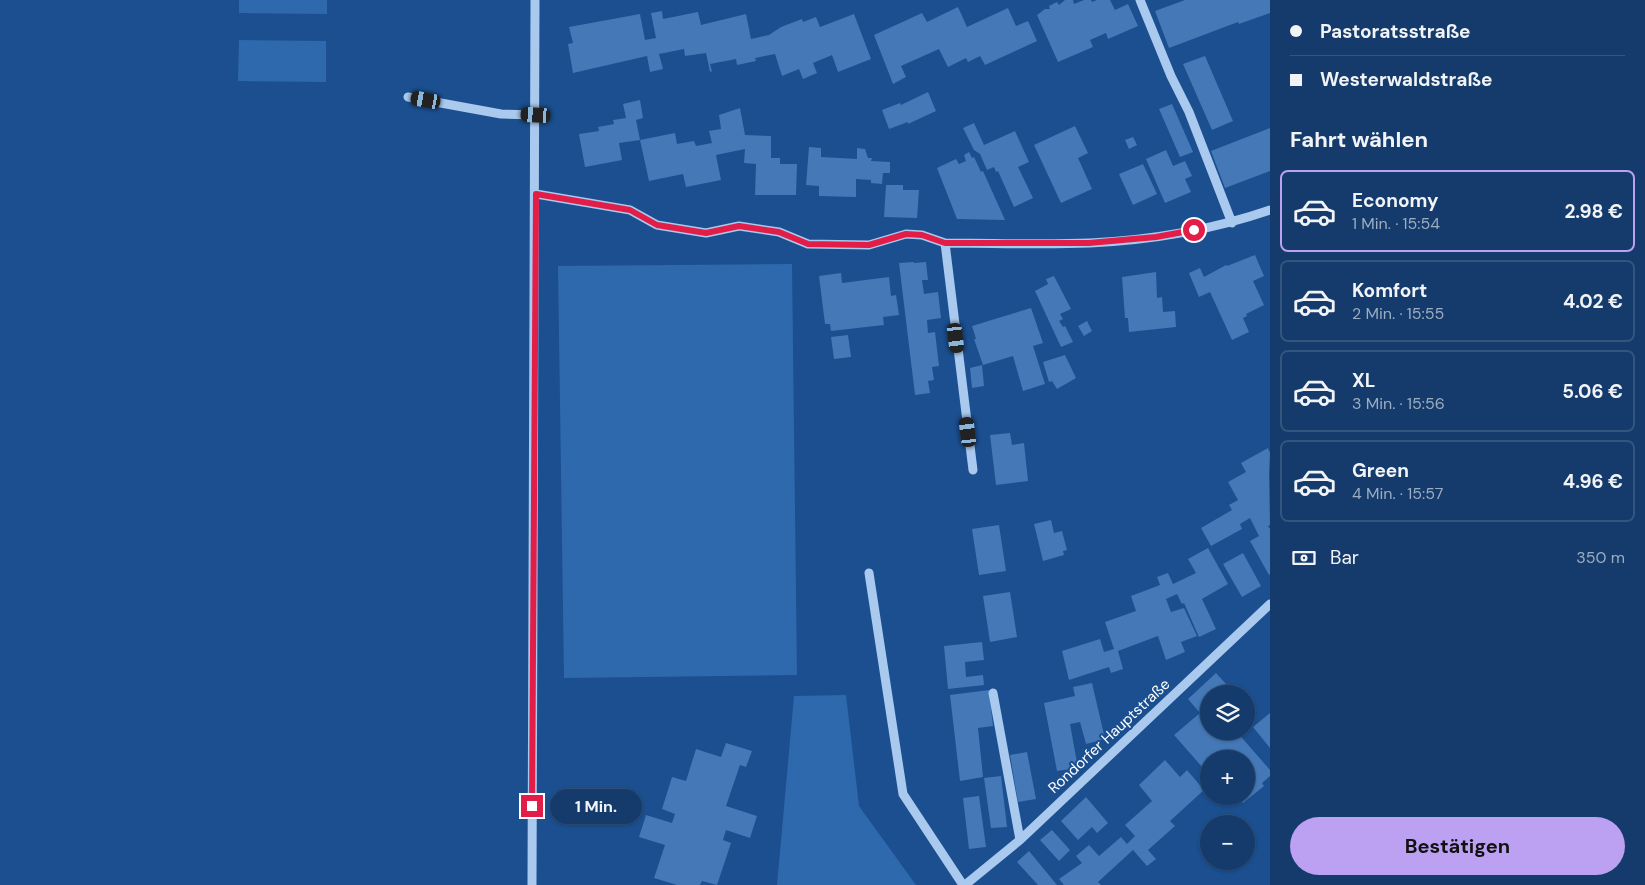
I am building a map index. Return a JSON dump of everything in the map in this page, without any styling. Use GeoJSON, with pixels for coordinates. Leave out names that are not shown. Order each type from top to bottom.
{"type":"FeatureCollection","features":[{"type":"Feature","properties":{"kind":"street"},"geometry":{"type":"LineString","coordinates":[[532,885],[536,194],[535,0]]}},
{"type":"Feature","properties":{"kind":"street"},"geometry":{"type":"LineString","coordinates":[[1140,0],[1171,76],[1189,112],[1232,223]]}},
{"type":"Feature","properties":{"kind":"street"},"geometry":{"type":"LineString","coordinates":[[408,97],[500,114],[536,115]]}},
{"type":"Feature","properties":{"kind":"street"},"geometry":{"type":"LineString","coordinates":[[536,194],[630,210],[657,225],[706,233],[739,226],[779,232],[808,244],[869,245],[906,234],[922,235],[945,243],[1089,243],[1156,237],[1232,223],[1270,210]]}},
{"type":"Feature","properties":{"kind":"street"},"geometry":{"type":"LineString","coordinates":[[945,243],[973,470]]}},
{"type":"Feature","properties":{"kind":"street"},"geometry":{"type":"LineString","coordinates":[[870,573],[903,794],[964,885]]}},
{"type":"Feature","properties":{"kind":"street","name":"Rondorfer Hauptstraße"},"geometry":{"type":"LineString","coordinates":[[964,885],[1020,840],[1270,604]]}},
{"type":"Feature","properties":{"kind":"street"},"geometry":{"type":"LineString","coordinates":[[994,693],[1020,840]]}},
{"type":"Feature","properties":{"kind":"shaded area"},"geometry":{"type":"Polygon","coordinates":[[[239,0],[327,0],[327,14],[239,13],[239,0]]]}},
{"type":"Feature","properties":{"kind":"shaded area"},"geometry":{"type":"Polygon","coordinates":[[[239,40],[326,41],[326,82],[238,81],[239,40]]]}},
{"type":"Feature","properties":{"kind":"shaded area"},"geometry":{"type":"Polygon","coordinates":[[[792,264],[797,675],[564,678],[558,266],[792,264]]]}},
{"type":"Feature","properties":{"kind":"shaded area"},"geometry":{"type":"Polygon","coordinates":[[[846,695],[859,806],[916,885],[777,885],[794,696],[846,695]]]}},
{"type":"Feature","properties":{"kind":"building"},"geometry":{"type":"Polygon","coordinates":[[[1065,0],[1073,0],[1074,4],[1084,0],[1091,0],[1092,2],[1110,0],[1115,10],[1128,4],[1138,26],[1108,39],[1106,33],[1090,40],[1093,47],[1058,62],[1037,15],[1045,9],[1050,9],[1049,6],[1057,2],[1059,5],[1065,0]]]}},
{"type":"Feature","properties":{"kind":"building"},"geometry":{"type":"Polygon","coordinates":[[[1185,0],[1270,0],[1270,13],[1239,24],[1238,22],[1169,48],[1155,11],[1185,0]]]}},
{"type":"Feature","properties":{"kind":"building"},"geometry":{"type":"Polygon","coordinates":[[[958,7],[967,27],[1008,8],[1016,26],[1028,21],[1037,41],[985,65],[980,56],[968,62],[966,58],[948,67],[939,49],[901,66],[906,77],[893,84],[874,35],[922,13],[927,22],[958,7]]]}},
{"type":"Feature","properties":{"kind":"building"},"geometry":{"type":"Polygon","coordinates":[[[662,11],[663,19],[698,12],[701,25],[746,14],[751,39],[769,35],[781,27],[802,19],[803,22],[816,17],[820,27],[854,14],[871,59],[838,72],[832,55],[813,63],[817,73],[803,79],[799,69],[782,76],[775,54],[755,58],[756,61],[737,65],[736,59],[710,64],[712,71],[710,72],[706,53],[685,56],[684,49],[659,54],[663,69],[650,72],[647,56],[573,73],[568,44],[573,43],[569,27],[640,14],[645,40],[656,38],[651,13],[662,11]]]}},
{"type":"Feature","properties":{"kind":"building"},"geometry":{"type":"Polygon","coordinates":[[[1205,56],[1233,121],[1212,130],[1183,64],[1205,56]]]}},
{"type":"Feature","properties":{"kind":"building"},"geometry":{"type":"Polygon","coordinates":[[[928,92],[936,111],[908,124],[908,122],[889,129],[882,110],[900,103],[901,105],[928,92]]]}},
{"type":"Feature","properties":{"kind":"building"},"geometry":{"type":"Polygon","coordinates":[[[640,100],[643,118],[636,120],[640,140],[619,143],[622,160],[585,167],[579,134],[599,131],[598,127],[614,124],[613,120],[626,118],[623,104],[640,100]]]}},
{"type":"Feature","properties":{"kind":"building"},"geometry":{"type":"Polygon","coordinates":[[[1172,104],[1193,152],[1180,157],[1159,109],[1172,104]]]}},
{"type":"Feature","properties":{"kind":"building"},"geometry":{"type":"Polygon","coordinates":[[[740,108],[745,135],[771,136],[771,158],[780,158],[780,164],[797,164],[796,195],[755,195],[756,164],[744,163],[745,149],[716,155],[721,180],[686,187],[683,174],[649,181],[640,140],[675,133],[677,144],[694,141],[696,146],[712,143],[709,131],[721,129],[719,115],[740,108]]]}},
{"type":"Feature","properties":{"kind":"building"},"geometry":{"type":"Polygon","coordinates":[[[974,123],[984,145],[1015,131],[1029,162],[1018,167],[1033,198],[1014,207],[998,171],[996,172],[994,167],[987,170],[980,154],[974,150],[963,128],[974,123]]]}},
{"type":"Feature","properties":{"kind":"building"},"geometry":{"type":"Polygon","coordinates":[[[1075,126],[1088,153],[1078,158],[1092,189],[1061,203],[1034,145],[1075,126]]]}},
{"type":"Feature","properties":{"kind":"building"},"geometry":{"type":"Polygon","coordinates":[[[1270,128],[1270,171],[1225,188],[1211,151],[1270,128]]]}},
{"type":"Feature","properties":{"kind":"building"},"geometry":{"type":"Polygon","coordinates":[[[1133,137],[1137,145],[1129,149],[1125,140],[1133,137]]]}},
{"type":"Feature","properties":{"kind":"building"},"geometry":{"type":"Polygon","coordinates":[[[809,147],[821,148],[821,157],[857,159],[857,148],[865,149],[868,158],[872,158],[871,161],[890,162],[890,173],[883,173],[882,184],[871,183],[871,180],[856,179],[856,197],[819,196],[819,186],[806,185],[809,147]]]}},
{"type":"Feature","properties":{"kind":"building"},"geometry":{"type":"Polygon","coordinates":[[[1166,150],[1173,166],[1185,161],[1192,176],[1185,179],[1191,192],[1165,203],[1146,159],[1166,150]]]}},
{"type":"Feature","properties":{"kind":"building"},"geometry":{"type":"Polygon","coordinates":[[[969,152],[972,158],[974,157],[981,172],[983,171],[1005,220],[957,219],[937,168],[956,159],[959,164],[966,161],[964,155],[969,152]]]}},
{"type":"Feature","properties":{"kind":"building"},"geometry":{"type":"Polygon","coordinates":[[[1143,164],[1157,194],[1133,205],[1119,174],[1143,164]]]}},
{"type":"Feature","properties":{"kind":"building"},"geometry":{"type":"Polygon","coordinates":[[[886,185],[903,185],[903,190],[919,190],[917,218],[884,217],[886,185]]]}},
{"type":"Feature","properties":{"kind":"building"},"geometry":{"type":"Polygon","coordinates":[[[1255,255],[1264,276],[1253,281],[1264,305],[1246,314],[1247,316],[1243,318],[1249,332],[1232,340],[1210,292],[1199,297],[1189,273],[1200,268],[1204,277],[1226,265],[1255,255]]]}},
{"type":"Feature","properties":{"kind":"building"},"geometry":{"type":"Polygon","coordinates":[[[926,262],[928,280],[922,280],[924,294],[938,292],[941,318],[927,320],[928,333],[935,332],[939,366],[932,367],[934,380],[928,381],[930,393],[915,395],[899,263],[926,262]]]}},
{"type":"Feature","properties":{"kind":"building"},"geometry":{"type":"Polygon","coordinates":[[[1156,272],[1157,298],[1162,297],[1163,312],[1175,311],[1176,327],[1129,332],[1128,318],[1125,318],[1122,277],[1156,272]]]}},
{"type":"Feature","properties":{"kind":"building"},"geometry":{"type":"Polygon","coordinates":[[[841,273],[842,283],[889,277],[891,296],[896,295],[899,315],[883,317],[884,325],[831,331],[830,324],[825,324],[819,276],[841,273]]]}},
{"type":"Feature","properties":{"kind":"building"},"geometry":{"type":"Polygon","coordinates":[[[1054,276],[1071,309],[1060,314],[1063,319],[1059,321],[1063,327],[1065,326],[1073,342],[1061,347],[1035,291],[1048,284],[1046,279],[1054,276]]]}},
{"type":"Feature","properties":{"kind":"building"},"geometry":{"type":"Polygon","coordinates":[[[1031,308],[1043,343],[1033,346],[1045,384],[1023,391],[1013,356],[983,365],[974,339],[976,339],[972,326],[1031,308]]]}},
{"type":"Feature","properties":{"kind":"building"},"geometry":{"type":"Polygon","coordinates":[[[1087,321],[1092,331],[1084,336],[1078,326],[1087,321]]]}},
{"type":"Feature","properties":{"kind":"building"},"geometry":{"type":"Polygon","coordinates":[[[848,335],[851,357],[834,359],[831,337],[848,335]]]}},
{"type":"Feature","properties":{"kind":"building"},"geometry":{"type":"Polygon","coordinates":[[[1065,355],[1076,378],[1057,389],[1052,381],[1049,382],[1043,362],[1065,355]]]}},
{"type":"Feature","properties":{"kind":"building"},"geometry":{"type":"Polygon","coordinates":[[[982,365],[984,386],[972,388],[970,368],[982,365]]]}},
{"type":"Feature","properties":{"kind":"building"},"geometry":{"type":"Polygon","coordinates":[[[1010,433],[1012,445],[1024,443],[1028,481],[996,485],[990,435],[1010,433]]]}},
{"type":"Feature","properties":{"kind":"building"},"geometry":{"type":"Polygon","coordinates":[[[1268,448],[1270,453],[1269,575],[1250,541],[1259,536],[1250,518],[1240,524],[1242,529],[1211,546],[1201,528],[1232,510],[1229,505],[1238,500],[1228,482],[1246,472],[1241,463],[1268,448]]]}},
{"type":"Feature","properties":{"kind":"building"},"geometry":{"type":"Polygon","coordinates":[[[1051,520],[1054,533],[1062,531],[1067,550],[1063,551],[1064,555],[1043,561],[1034,524],[1051,520]]]}},
{"type":"Feature","properties":{"kind":"building"},"geometry":{"type":"Polygon","coordinates":[[[999,525],[1006,571],[979,575],[972,529],[999,525]]]}},
{"type":"Feature","properties":{"kind":"building"},"geometry":{"type":"Polygon","coordinates":[[[1208,548],[1228,584],[1202,599],[1216,629],[1199,637],[1184,603],[1182,604],[1177,594],[1166,599],[1171,612],[1184,608],[1197,636],[1181,642],[1185,652],[1166,660],[1158,636],[1118,651],[1123,669],[1111,673],[1109,667],[1069,680],[1062,651],[1100,639],[1104,652],[1114,649],[1105,622],[1136,611],[1131,596],[1160,585],[1157,577],[1168,573],[1173,584],[1196,573],[1188,559],[1208,548]]]}},
{"type":"Feature","properties":{"kind":"building"},"geometry":{"type":"Polygon","coordinates":[[[1243,553],[1261,586],[1242,597],[1223,564],[1243,553]]]}},
{"type":"Feature","properties":{"kind":"building"},"geometry":{"type":"Polygon","coordinates":[[[1010,592],[1017,637],[990,642],[983,596],[1010,592]]]}},
{"type":"Feature","properties":{"kind":"building"},"geometry":{"type":"Polygon","coordinates":[[[982,642],[984,660],[965,662],[966,677],[983,675],[984,685],[948,689],[944,646],[982,642]]]}},
{"type":"Feature","properties":{"kind":"building"},"geometry":{"type":"Polygon","coordinates":[[[1216,673],[1227,685],[1203,685],[1216,673]]]}},
{"type":"Feature","properties":{"kind":"building"},"geometry":{"type":"Polygon","coordinates":[[[1092,683],[1105,739],[1086,744],[1080,722],[1070,724],[1078,768],[1057,771],[1044,703],[1075,696],[1073,687],[1092,683]]]}},
{"type":"Feature","properties":{"kind":"building"},"geometry":{"type":"Polygon","coordinates":[[[1200,688],[1200,713],[1188,699],[1200,688]]]}},
{"type":"Feature","properties":{"kind":"building"},"geometry":{"type":"Polygon","coordinates":[[[989,690],[993,726],[978,728],[983,777],[960,781],[950,695],[989,690]]]}},
{"type":"Feature","properties":{"kind":"building"},"geometry":{"type":"Polygon","coordinates":[[[1200,713],[1200,740],[1244,740],[1253,750],[1200,750],[1200,765],[1174,735],[1200,713]]]}},
{"type":"Feature","properties":{"kind":"building"},"geometry":{"type":"Polygon","coordinates":[[[1270,713],[1270,748],[1255,729],[1255,725],[1270,713]]]}},
{"type":"Feature","properties":{"kind":"building"},"geometry":{"type":"Polygon","coordinates":[[[726,743],[752,751],[746,767],[740,765],[726,806],[757,816],[750,838],[726,830],[723,840],[731,843],[717,885],[702,881],[700,885],[677,885],[654,878],[665,845],[639,837],[646,815],[672,823],[675,814],[662,809],[672,777],[686,781],[696,749],[721,757],[726,743]]]}},
{"type":"Feature","properties":{"kind":"building"},"geometry":{"type":"Polygon","coordinates":[[[1027,752],[1036,799],[1018,802],[1010,755],[1027,752]]]}},
{"type":"Feature","properties":{"kind":"building"},"geometry":{"type":"Polygon","coordinates":[[[1255,753],[1270,770],[1270,776],[1262,783],[1264,786],[1255,793],[1255,753]]]}},
{"type":"Feature","properties":{"kind":"building"},"geometry":{"type":"Polygon","coordinates":[[[1165,760],[1180,777],[1187,770],[1200,785],[1200,794],[1170,821],[1175,826],[1148,850],[1156,859],[1147,866],[1133,850],[1098,882],[1101,885],[1064,885],[1059,879],[1082,863],[1076,856],[1089,845],[1099,856],[1121,837],[1127,844],[1135,836],[1125,825],[1152,801],[1139,785],[1165,760]]]}},
{"type":"Feature","properties":{"kind":"building"},"geometry":{"type":"Polygon","coordinates":[[[1001,776],[1007,827],[991,828],[984,778],[1001,776]]]}},
{"type":"Feature","properties":{"kind":"building"},"geometry":{"type":"Polygon","coordinates":[[[979,796],[986,847],[969,849],[963,798],[979,796]]]}},
{"type":"Feature","properties":{"kind":"building"},"geometry":{"type":"Polygon","coordinates":[[[1086,797],[1108,823],[1097,833],[1092,827],[1078,840],[1061,821],[1086,797]]]}},
{"type":"Feature","properties":{"kind":"building"},"geometry":{"type":"Polygon","coordinates":[[[1052,830],[1070,850],[1059,861],[1040,840],[1052,830]]]}},
{"type":"Feature","properties":{"kind":"building"},"geometry":{"type":"Polygon","coordinates":[[[1029,851],[1057,885],[1038,885],[1017,862],[1029,851]]]}},
{"type":"Feature","properties":{"kind":"route"},"geometry":{"type":"LineString","coordinates":[[532,806],[536,194],[630,210],[657,225],[706,233],[739,226],[779,232],[808,244],[869,245],[906,234],[922,235],[945,243],[1089,243],[1156,237],[1194,230]]}}]}
